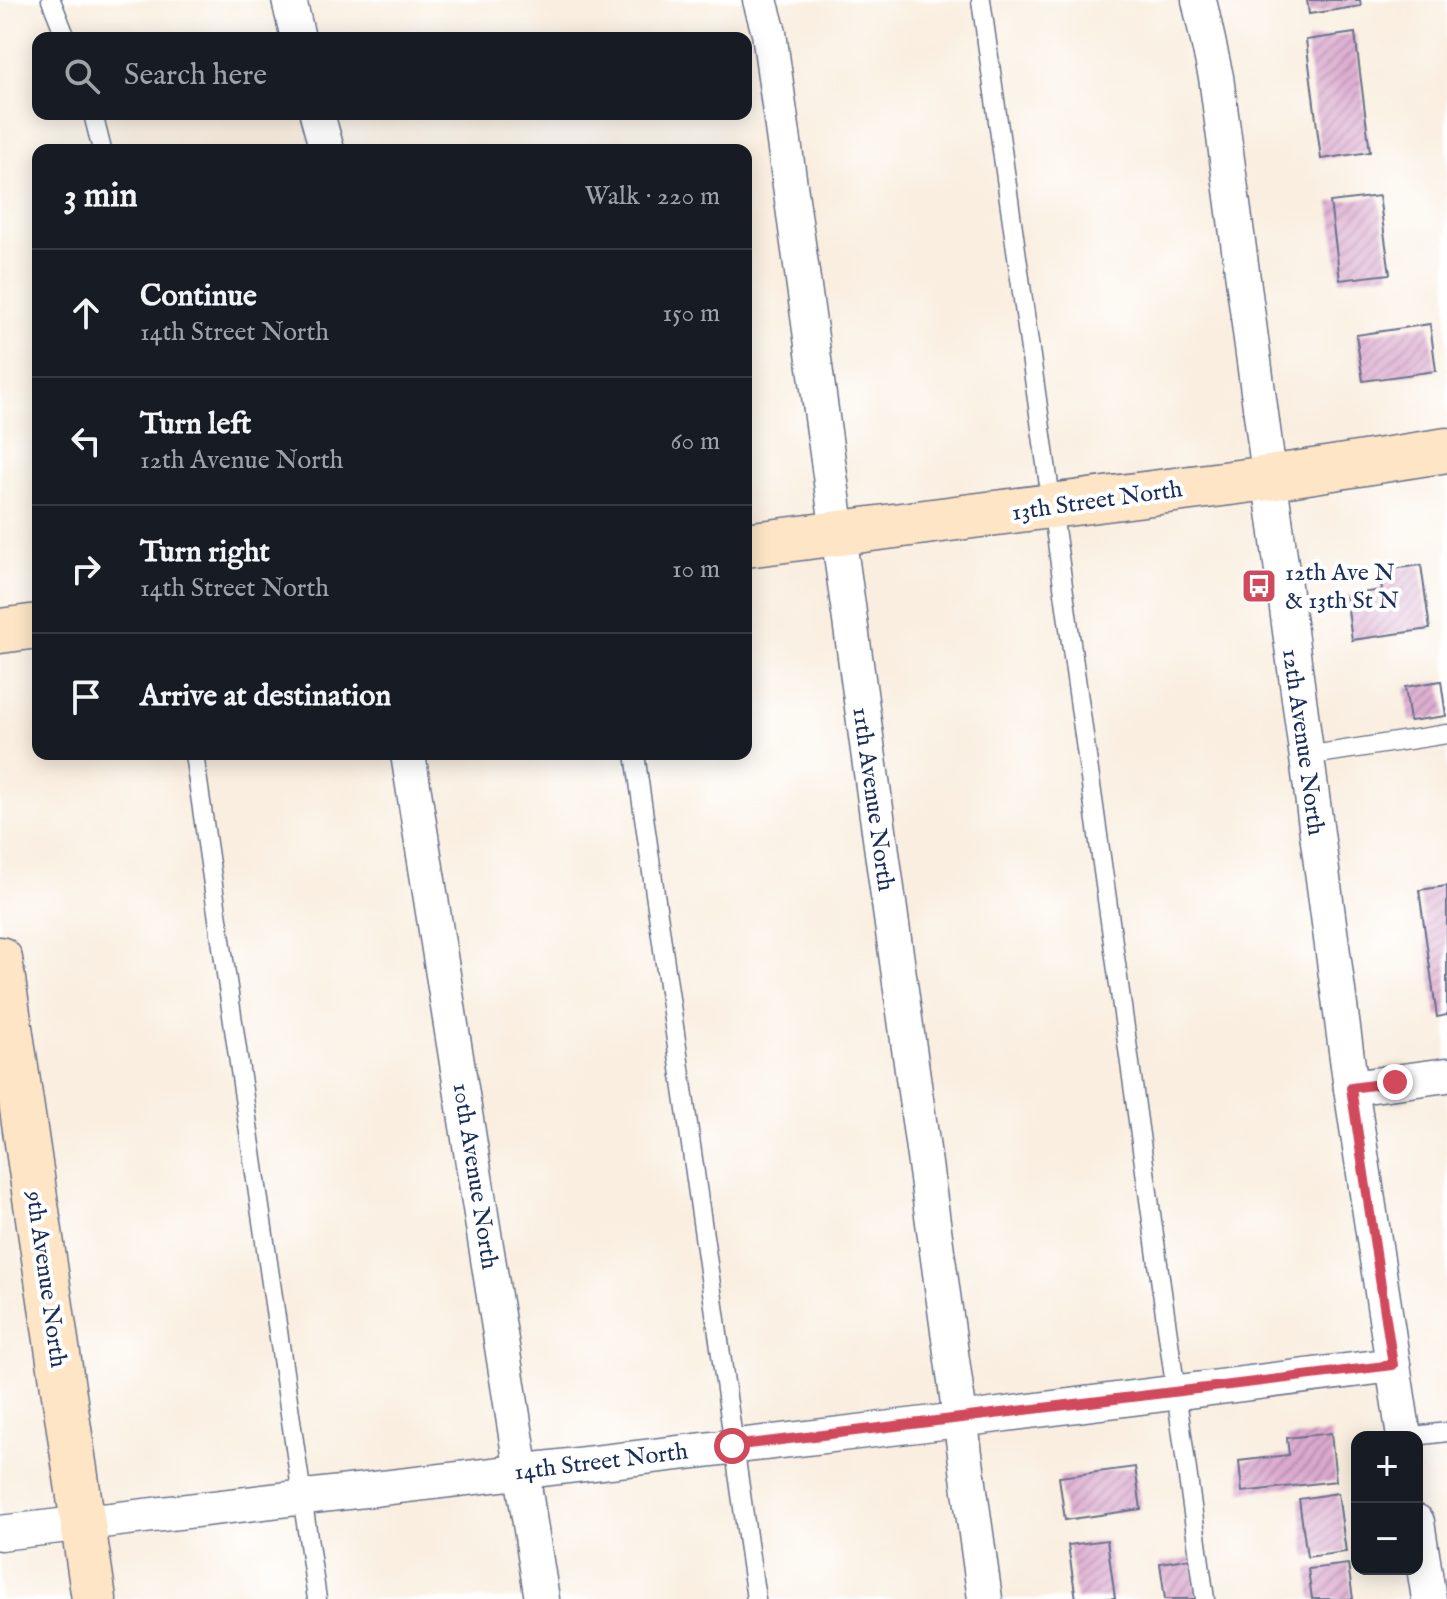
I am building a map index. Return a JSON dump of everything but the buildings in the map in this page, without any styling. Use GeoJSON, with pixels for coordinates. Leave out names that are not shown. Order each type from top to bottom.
{"type":"FeatureCollection","features":[{"type":"Feature","properties":{"kind":"street"},"geometry":{"type":"LineString","coordinates":[[289,0],[297,32]]}},
{"type":"Feature","properties":{"kind":"street","name":"11th Avenue North"},"geometry":{"type":"LineString","coordinates":[[760,0],[769,33],[985,1599]]}},
{"type":"Feature","properties":{"kind":"street","name":"12th Avenue North"},"geometry":{"type":"LineString","coordinates":[[1199,0],[1216,77],[1351,1088],[1405,1431]]}},
{"type":"Feature","properties":{"kind":"street"},"geometry":{"type":"LineString","coordinates":[[319,120],[325,144]]}},
{"type":"Feature","properties":{"kind":"street","name":"13th Street North"},"geometry":{"type":"LineString","coordinates":[[752,544],[1269,478],[1447,450]]}},
{"type":"Feature","properties":{"kind":"street"},"geometry":{"type":"LineString","coordinates":[[0,631],[32,627]]}},
{"type":"Feature","properties":{"kind":"street","name":"10th Avenue North"},"geometry":{"type":"LineString","coordinates":[[409,760],[524,1470],[542,1599]]}},
{"type":"Feature","properties":{"kind":"street","name":"9th Avenue North"},"geometry":{"type":"LineString","coordinates":[[0,959],[94,1599]]}},
{"type":"Feature","properties":{"kind":"street"},"geometry":{"type":"LineString","coordinates":[[1351,1088],[1447,1075]]}},
{"type":"Feature","properties":{"kind":"street","name":"14th Street North"},"geometry":{"type":"LineString","coordinates":[[0,1533],[959,1420],[1393,1365]]}},
{"type":"Feature","properties":{"kind":"street"},"geometry":{"type":"LineString","coordinates":[[1423,1560],[1429,1599]]}},
{"type":"Feature","properties":{"kind":"lane"},"geometry":{"type":"LineString","coordinates":[[51,0],[64,32]]}},
{"type":"Feature","properties":{"kind":"lane"},"geometry":{"type":"LineString","coordinates":[[981,0],[1205,1599]]}},
{"type":"Feature","properties":{"kind":"lane"},"geometry":{"type":"LineString","coordinates":[[94,120],[100,144]]}},
{"type":"Feature","properties":{"kind":"lane"},"geometry":{"type":"LineString","coordinates":[[1306,756],[1447,734]]}},
{"type":"Feature","properties":{"kind":"lane"},"geometry":{"type":"LineString","coordinates":[[195,760],[317,1599]]}},
{"type":"Feature","properties":{"kind":"lane"},"geometry":{"type":"LineString","coordinates":[[636,760],[756,1599]]}},
{"type":"Feature","properties":{"kind":"lane"},"geometry":{"type":"LineString","coordinates":[[1423,1435],[1447,1432]]}},
{"type":"Feature","properties":{"kind":"place","name":"12th Ave N & 13th St N"},"geometry":{"type":"Point","coordinates":[1259,586]}},
{"type":"Feature","properties":{"kind":"route"},"geometry":{"type":"LineString","coordinates":[[732,1446],[1393,1365],[1351,1088],[1395,1082]]}}]}
